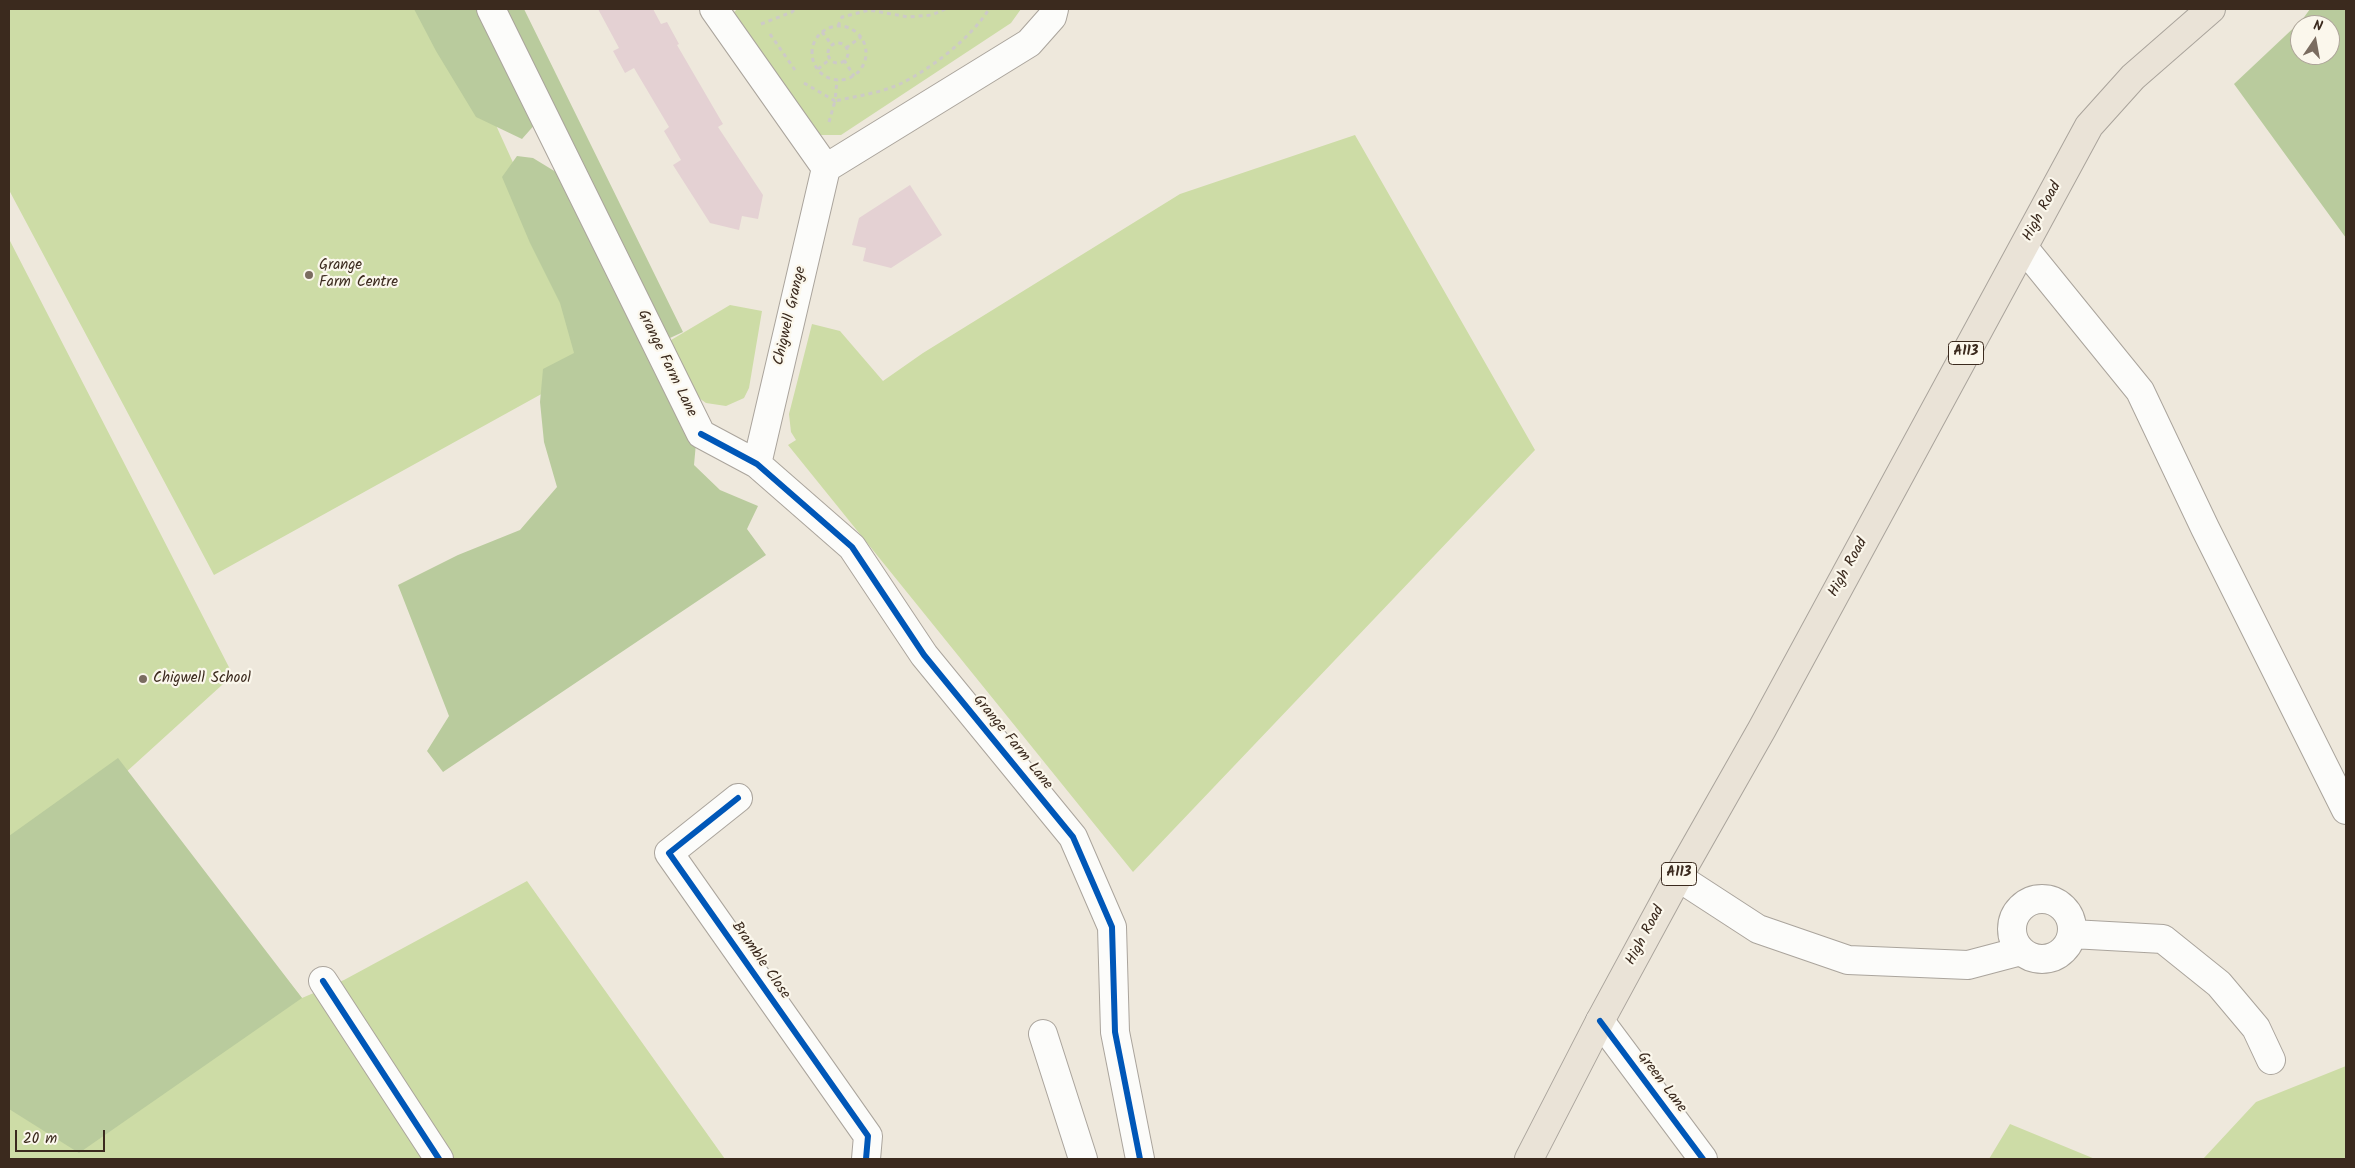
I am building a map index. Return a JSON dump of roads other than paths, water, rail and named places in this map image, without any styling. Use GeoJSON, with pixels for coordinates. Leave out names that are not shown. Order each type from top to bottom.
{"type":"FeatureCollection","features":[{"type":"Feature","properties":{"kind":"main road","name":"High Road"},"geometry":{"type":"LineString","coordinates":[[1529,1159],[1600,1021],[1678,877],[1762,729],[2089,126],[2133,76],[2211,9]]}},
{"type":"Feature","properties":{"kind":"street","name":"Grange Farm Lane"},"geometry":{"type":"LineString","coordinates":[[491,9],[701,434],[757,464],[852,547],[924,655],[1073,837],[1112,927],[1115,1032],[1140,1159]]}},
{"type":"Feature","properties":{"kind":"street"},"geometry":{"type":"LineString","coordinates":[[714,9],[826,168],[1029,43],[1052,18],[1054,9]]}},
{"type":"Feature","properties":{"kind":"street","name":"Chigwell Grange"},"geometry":{"type":"LineString","coordinates":[[757,464],[826,168]]}},
{"type":"Feature","properties":{"kind":"street"},"geometry":{"type":"LineString","coordinates":[[2024,248],[2140,391],[2205,528],[2346,810]]}},
{"type":"Feature","properties":{"kind":"street","name":"Bramble Close"},"geometry":{"type":"LineString","coordinates":[[738,798],[669,853],[868,1136],[866,1159]]}},
{"type":"Feature","properties":{"kind":"street"},"geometry":{"type":"LineString","coordinates":[[1678,877],[1758,929],[1848,960],[1968,965],[2021,951]]}},
{"type":"Feature","properties":{"kind":"street"},"geometry":{"type":"LineString","coordinates":[[2047,899],[2057,903],[2065,910],[2070,918],[2072,934],[2062,952],[2053,958],[2032,958],[2021,951],[2015,942],[2012,930],[2013,920],[2026,903],[2047,899]]}},
{"type":"Feature","properties":{"kind":"street"},"geometry":{"type":"LineString","coordinates":[[2072,934],[2163,939],[2219,984],[2256,1028],[2271,1060]]}},
{"type":"Feature","properties":{"kind":"street"},"geometry":{"type":"LineString","coordinates":[[323,981],[439,1159]]}},
{"type":"Feature","properties":{"kind":"street","name":"Green Lane"},"geometry":{"type":"LineString","coordinates":[[1600,1021],[1703,1159]]}},
{"type":"Feature","properties":{"kind":"street"},"geometry":{"type":"LineString","coordinates":[[1043,1034],[1082,1159]]}},
{"type":"Feature","properties":{"kind":"place","name":"Grange Farm Centre"},"geometry":{"type":"Point","coordinates":[309,275]}},
{"type":"Feature","properties":{"kind":"place","name":"Chigwell School"},"geometry":{"type":"Point","coordinates":[143,679]}}]}
